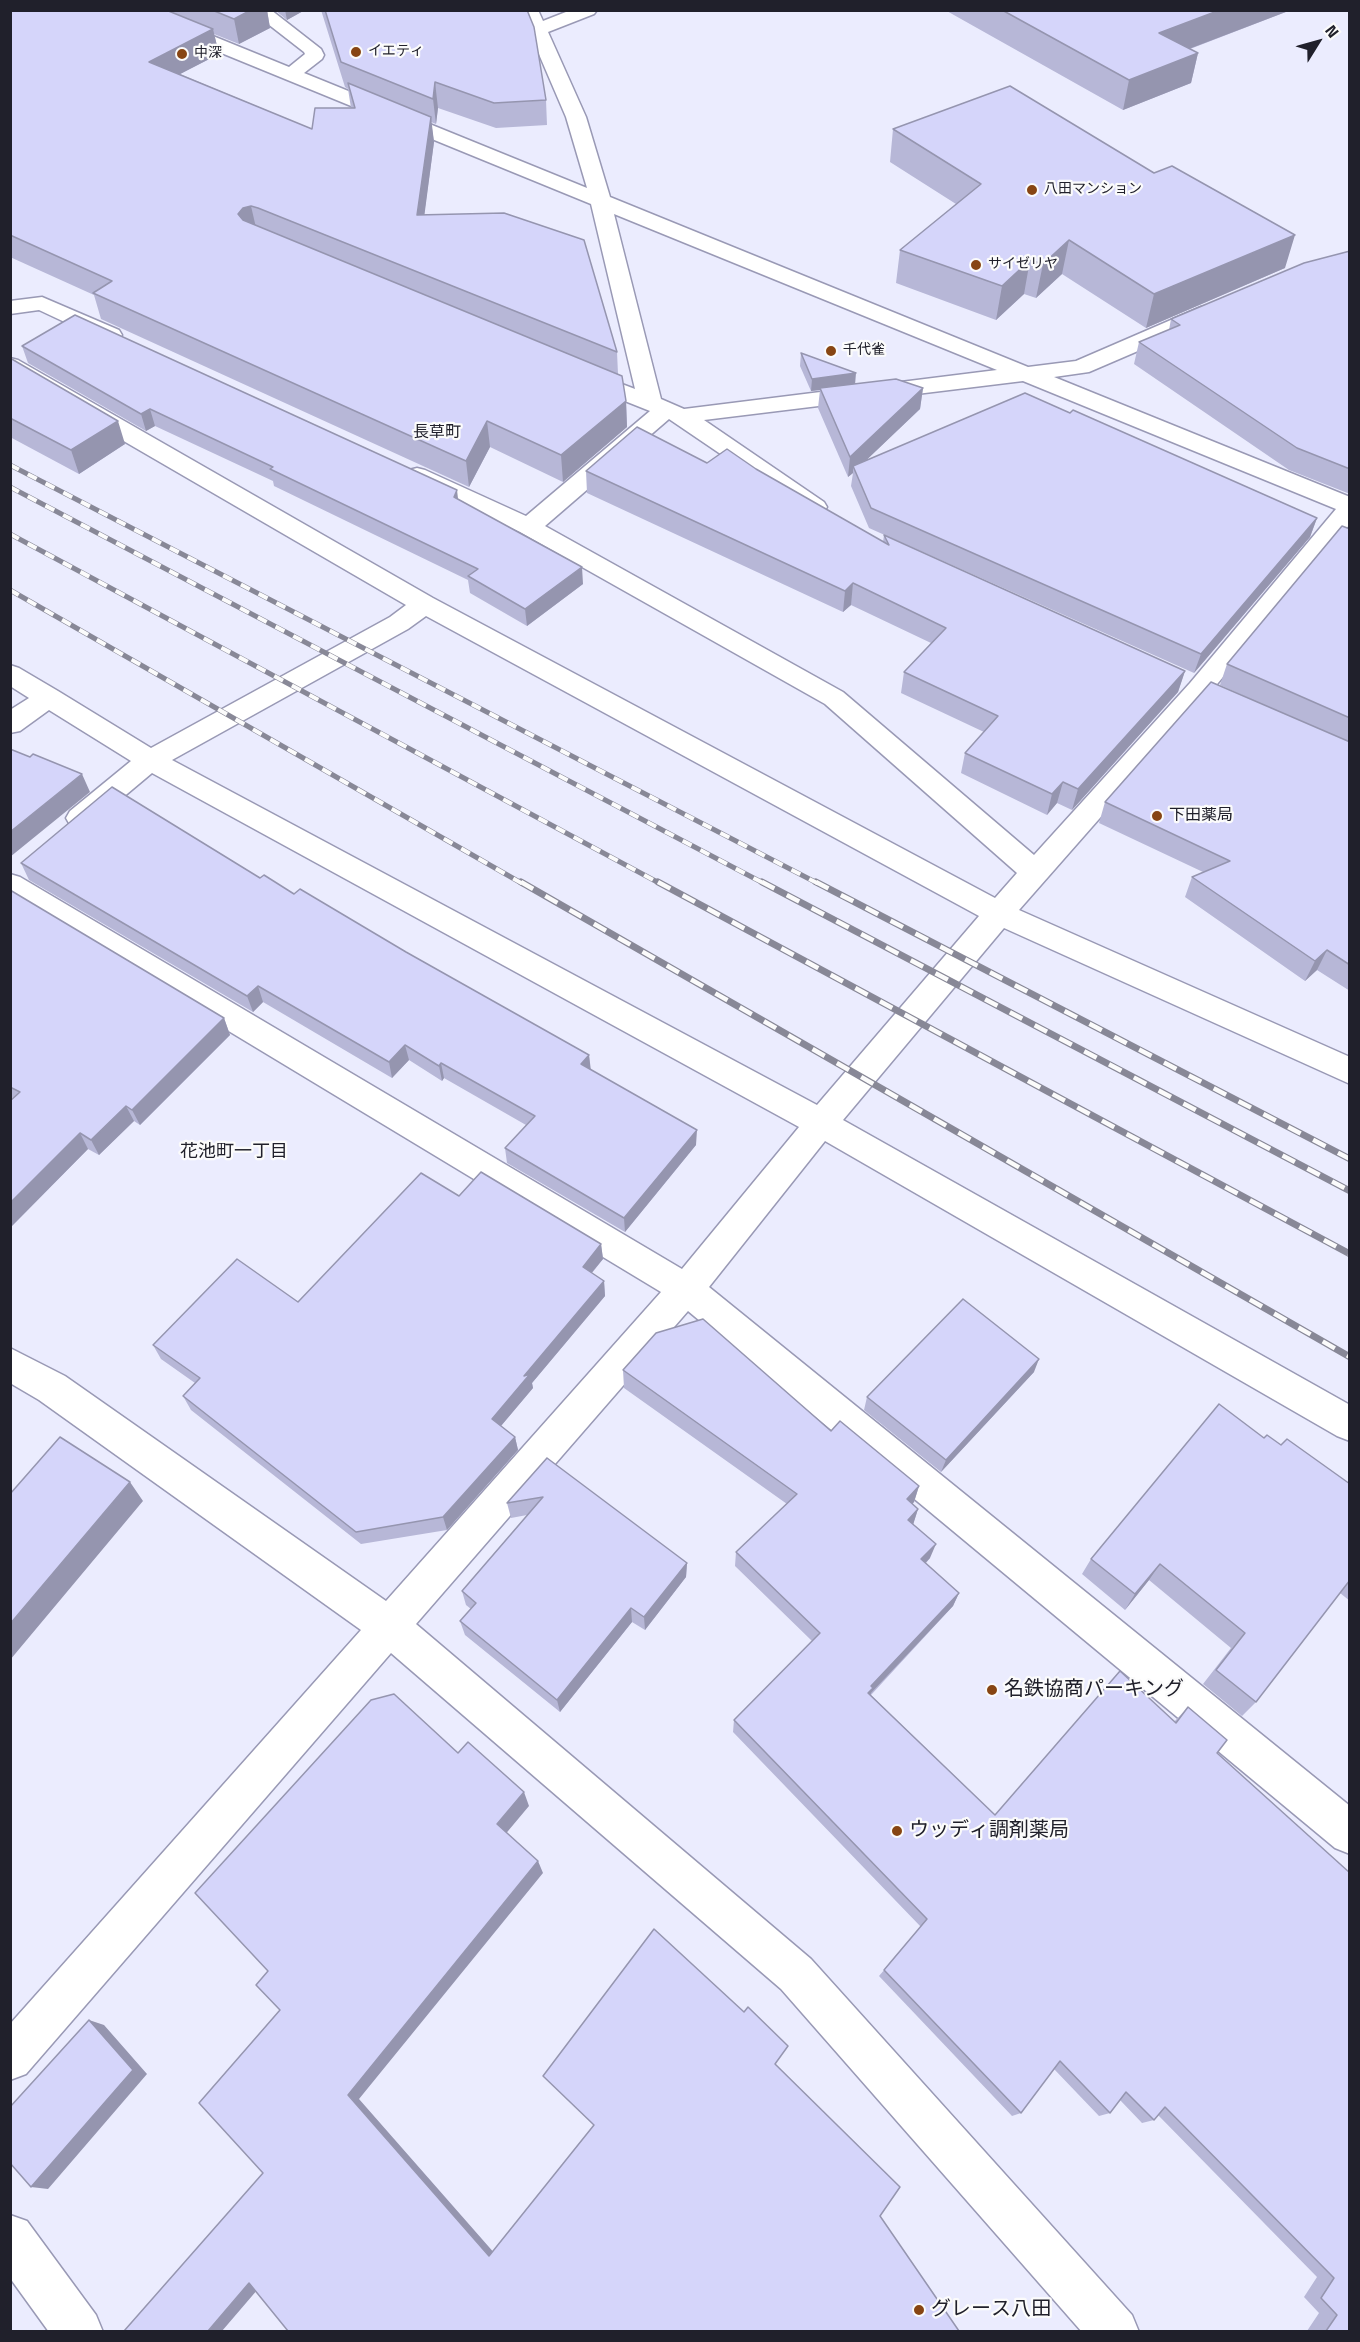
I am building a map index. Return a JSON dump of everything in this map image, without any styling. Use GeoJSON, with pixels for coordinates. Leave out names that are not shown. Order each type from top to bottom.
{"type":"FeatureCollection","features":[{"type":"Feature","properties":{"kind":"street"},"geometry":{"type":"LineString","coordinates":[[10,2058],[686,1289],[821,1123],[999,913],[1199,689],[1350,507],[132,10]]}},
{"type":"Feature","properties":{"kind":"street"},"geometry":{"type":"LineString","coordinates":[[259,10],[312,50],[315,55],[292,74]]}},
{"type":"Feature","properties":{"kind":"street"},"geometry":{"type":"LineString","coordinates":[[529,10],[576,117],[666,410]]}},
{"type":"Feature","properties":{"kind":"street"},"geometry":{"type":"LineString","coordinates":[[537,30],[588,10]]}},
{"type":"Feature","properties":{"kind":"street"},"geometry":{"type":"LineString","coordinates":[[10,308],[42,303],[129,343]]}},
{"type":"Feature","properties":{"kind":"street"},"geometry":{"type":"LineString","coordinates":[[529,527],[666,410],[1081,367],[1226,304]]}},
{"type":"Feature","properties":{"kind":"street"},"geometry":{"type":"LineString","coordinates":[[10,365],[424,604],[999,913],[1350,1071]]}},
{"type":"Feature","properties":{"kind":"street"},"geometry":{"type":"LineString","coordinates":[[562,367],[666,410],[831,518]]}},
{"type":"Feature","properties":{"kind":"street"},"geometry":{"type":"LineString","coordinates":[[399,467],[529,527],[834,698],[1035,872]]}},
{"type":"Feature","properties":{"kind":"street"},"geometry":{"type":"LineString","coordinates":[[63,833],[150,760],[399,623],[424,604]]}},
{"type":"Feature","properties":{"kind":"street"},"geometry":{"type":"LineString","coordinates":[[10,674],[150,760],[821,1123],[1350,1424]]}},
{"type":"Feature","properties":{"kind":"street"},"geometry":{"type":"LineString","coordinates":[[10,724],[48,697]]}},
{"type":"Feature","properties":{"kind":"street"},"geometry":{"type":"LineString","coordinates":[[16,875],[686,1289],[1350,1833]]}},
{"type":"Feature","properties":{"kind":"street"},"geometry":{"type":"LineString","coordinates":[[10,1364],[52,1388],[390,1627],[796,1974],[1115,2331]]}},
{"type":"Feature","properties":{"kind":"street"},"geometry":{"type":"LineString","coordinates":[[10,2238],[78,2331]]}},
{"type":"Feature","properties":{"kind":"building"},"geometry":{"type":"Polygon","coordinates":[[[10,10],[166,10],[213,29],[149,62],[312,129],[315,108],[355,108],[348,83],[431,117],[417,215],[504,213],[584,240],[617,352],[258,208],[251,206],[243,208],[238,214],[243,220],[622,376],[626,401],[561,455],[487,421],[466,461],[93,293],[112,281],[10,235],[10,10]]]}},
{"type":"Feature","properties":{"kind":"building"},"geometry":{"type":"Polygon","coordinates":[[[212,10],[251,10],[234,19],[212,10]]]}},
{"type":"Feature","properties":{"kind":"building"},"geometry":{"type":"Polygon","coordinates":[[[325,10],[527,10],[534,27],[546,100],[494,103],[435,82],[433,99],[341,62],[325,10]]]}},
{"type":"Feature","properties":{"kind":"building"},"geometry":{"type":"Polygon","coordinates":[[[1002,10],[1220,10],[1159,33],[1198,53],[1129,80],[1002,10]]]}},
{"type":"Feature","properties":{"kind":"building"},"geometry":{"type":"Polygon","coordinates":[[[1010,86],[1154,173],[1172,166],[1295,235],[1154,294],[1069,240],[1043,264],[1030,260],[1002,286],[900,250],[981,184],[893,129],[1010,86]]]}},
{"type":"Feature","properties":{"kind":"building"},"geometry":{"type":"Polygon","coordinates":[[[1350,251],[1350,469],[1297,448],[1139,342],[1180,325],[1171,319],[1304,263],[1350,251]]]}},
{"type":"Feature","properties":{"kind":"building"},"geometry":{"type":"Polygon","coordinates":[[[75,315],[457,490],[454,497],[582,567],[525,609],[468,576],[478,569],[150,409],[141,414],[22,346],[75,315]]]}},
{"type":"Feature","properties":{"kind":"building"},"geometry":{"type":"Polygon","coordinates":[[[801,353],[856,373],[812,379],[801,353]]]}},
{"type":"Feature","properties":{"kind":"building"},"geometry":{"type":"Polygon","coordinates":[[[10,358],[118,421],[71,450],[10,418],[10,358]]]}},
{"type":"Feature","properties":{"kind":"building"},"geometry":{"type":"Polygon","coordinates":[[[896,379],[923,388],[850,457],[820,388],[896,379]]]}},
{"type":"Feature","properties":{"kind":"building"},"geometry":{"type":"Polygon","coordinates":[[[1025,393],[1070,413],[1073,410],[1317,518],[1201,654],[871,508],[853,466],[1025,393]]]}},
{"type":"Feature","properties":{"kind":"building"},"geometry":{"type":"Polygon","coordinates":[[[637,427],[707,463],[727,449],[756,469],[889,545],[884,535],[1185,671],[1078,789],[1063,782],[1052,794],[965,753],[998,716],[904,672],[946,628],[853,583],[845,591],[586,471],[637,427]]]}},
{"type":"Feature","properties":{"kind":"building"},"geometry":{"type":"Polygon","coordinates":[[[1342,526],[1350,529],[1350,718],[1227,664],[1342,526]]]}},
{"type":"Feature","properties":{"kind":"building"},"geometry":{"type":"Polygon","coordinates":[[[1211,682],[1350,742],[1350,965],[1327,950],[1315,961],[1192,877],[1230,861],[1105,802],[1211,682]]]}},
{"type":"Feature","properties":{"kind":"building"},"geometry":{"type":"Polygon","coordinates":[[[10,749],[30,757],[33,754],[82,774],[10,832],[10,749]]]}},
{"type":"Feature","properties":{"kind":"building"},"geometry":{"type":"Polygon","coordinates":[[[112,787],[260,878],[264,875],[294,894],[300,889],[406,952],[589,1055],[581,1064],[697,1130],[624,1218],[505,1148],[535,1116],[441,1063],[439,1066],[405,1045],[389,1062],[258,986],[247,996],[21,863],[112,787]]]}},
{"type":"Feature","properties":{"kind":"building"},"geometry":{"type":"Polygon","coordinates":[[[10,890],[224,1018],[132,1110],[126,1106],[91,1140],[80,1133],[10,1203],[10,1101],[20,1092],[10,1087],[10,890]]]}},
{"type":"Feature","properties":{"kind":"building"},"geometry":{"type":"Polygon","coordinates":[[[481,1172],[601,1244],[583,1267],[604,1281],[524,1376],[530,1374],[492,1419],[515,1437],[443,1517],[356,1532],[183,1396],[200,1378],[153,1345],[237,1259],[298,1302],[421,1173],[459,1196],[481,1172]]]}},
{"type":"Feature","properties":{"kind":"building"},"geometry":{"type":"Polygon","coordinates":[[[963,1299],[1039,1359],[946,1460],[867,1397],[963,1299]]]}},
{"type":"Feature","properties":{"kind":"building"},"geometry":{"type":"Polygon","coordinates":[[[703,1319],[831,1431],[840,1421],[919,1486],[907,1499],[918,1509],[908,1520],[936,1544],[921,1559],[959,1593],[871,1686],[873,1688],[868,1693],[995,1815],[1120,1671],[1176,1723],[1188,1707],[1227,1740],[1217,1753],[1350,1873],[1350,2331],[1326,2331],[1337,2315],[1321,2298],[1334,2278],[1165,2107],[1154,2120],[1126,2092],[1110,2113],[1060,2061],[1021,2113],[884,1970],[927,1919],[734,1720],[820,1633],[736,1552],[797,1494],[623,1370],[656,1333],[703,1319]]]}},
{"type":"Feature","properties":{"kind":"building"},"geometry":{"type":"Polygon","coordinates":[[[1219,1404],[1264,1438],[1267,1435],[1281,1445],[1287,1439],[1350,1484],[1350,1580],[1256,1702],[1216,1670],[1245,1633],[1160,1564],[1135,1594],[1091,1559],[1219,1404]]]}},
{"type":"Feature","properties":{"kind":"building"},"geometry":{"type":"Polygon","coordinates":[[[60,1437],[130,1482],[10,1624],[10,1494],[60,1437]]]}},
{"type":"Feature","properties":{"kind":"building"},"geometry":{"type":"Polygon","coordinates":[[[547,1458],[687,1563],[644,1617],[631,1608],[557,1700],[460,1621],[476,1603],[462,1591],[543,1497],[507,1503],[547,1458]]]}},
{"type":"Feature","properties":{"kind":"building"},"geometry":{"type":"Polygon","coordinates":[[[394,1694],[458,1753],[468,1742],[524,1792],[497,1824],[538,1861],[348,2095],[489,2256],[594,2125],[543,2076],[654,1929],[744,2012],[748,2007],[788,2046],[775,2064],[900,2187],[880,2216],[959,2331],[288,2331],[249,2283],[208,2331],[124,2331],[263,2173],[199,2103],[280,2010],[256,1985],[268,1971],[195,1893],[371,1700],[394,1694]]]}},
{"type":"Feature","properties":{"kind":"building"},"geometry":{"type":"Polygon","coordinates":[[[89,2020],[133,2070],[31,2187],[10,2163],[10,2107],[89,2020]]]}},
{"type":"Feature","properties":{"kind":"railway"},"geometry":{"type":"LineString","coordinates":[[10,465],[819,884]]}},
{"type":"Feature","properties":{"kind":"railway"},"geometry":{"type":"LineString","coordinates":[[10,487],[765,884]]}},
{"type":"Feature","properties":{"kind":"railway"},"geometry":{"type":"LineString","coordinates":[[10,534],[661,884]]}},
{"type":"Feature","properties":{"kind":"railway"},"geometry":{"type":"LineString","coordinates":[[10,590],[523,884]]}},
{"type":"Feature","properties":{"kind":"railway"},"geometry":{"type":"LineString","coordinates":[[521,882],[1350,1357]]}},
{"type":"Feature","properties":{"kind":"railway"},"geometry":{"type":"LineString","coordinates":[[658,882],[1350,1254]]}},
{"type":"Feature","properties":{"kind":"railway"},"geometry":{"type":"LineString","coordinates":[[762,882],[1350,1191]]}},
{"type":"Feature","properties":{"kind":"railway"},"geometry":{"type":"LineString","coordinates":[[816,882],[1350,1159]]}},
{"type":"Feature","properties":{"kind":"place","name":"イエティ"},"geometry":{"type":"Point","coordinates":[356,52]}},
{"type":"Feature","properties":{"kind":"place","name":"中深"},"geometry":{"type":"Point","coordinates":[182,54]}},
{"type":"Feature","properties":{"kind":"place","name":"八田マンション"},"geometry":{"type":"Point","coordinates":[1032,190]}},
{"type":"Feature","properties":{"kind":"place","name":"サイゼリヤ"},"geometry":{"type":"Point","coordinates":[976,265]}},
{"type":"Feature","properties":{"kind":"place","name":"千代雀"},"geometry":{"type":"Point","coordinates":[831,351]}},
{"type":"Feature","properties":{"kind":"place","name":"下田薬局"},"geometry":{"type":"Point","coordinates":[1157,816]}},
{"type":"Feature","properties":{"kind":"place","name":"名鉄協商パーキング"},"geometry":{"type":"Point","coordinates":[992,1690]}},
{"type":"Feature","properties":{"kind":"place","name":"ウッディ調剤薬局"},"geometry":{"type":"Point","coordinates":[897,1831]}},
{"type":"Feature","properties":{"kind":"place","name":"グレース八田"},"geometry":{"type":"Point","coordinates":[919,2310]}},
{"type":"Feature","properties":{"kind":"district","name":"長草町"},"geometry":{"type":"Point","coordinates":[437,433]}},
{"type":"Feature","properties":{"kind":"district","name":"花池町一丁目"},"geometry":{"type":"Point","coordinates":[234,1153]}}]}
